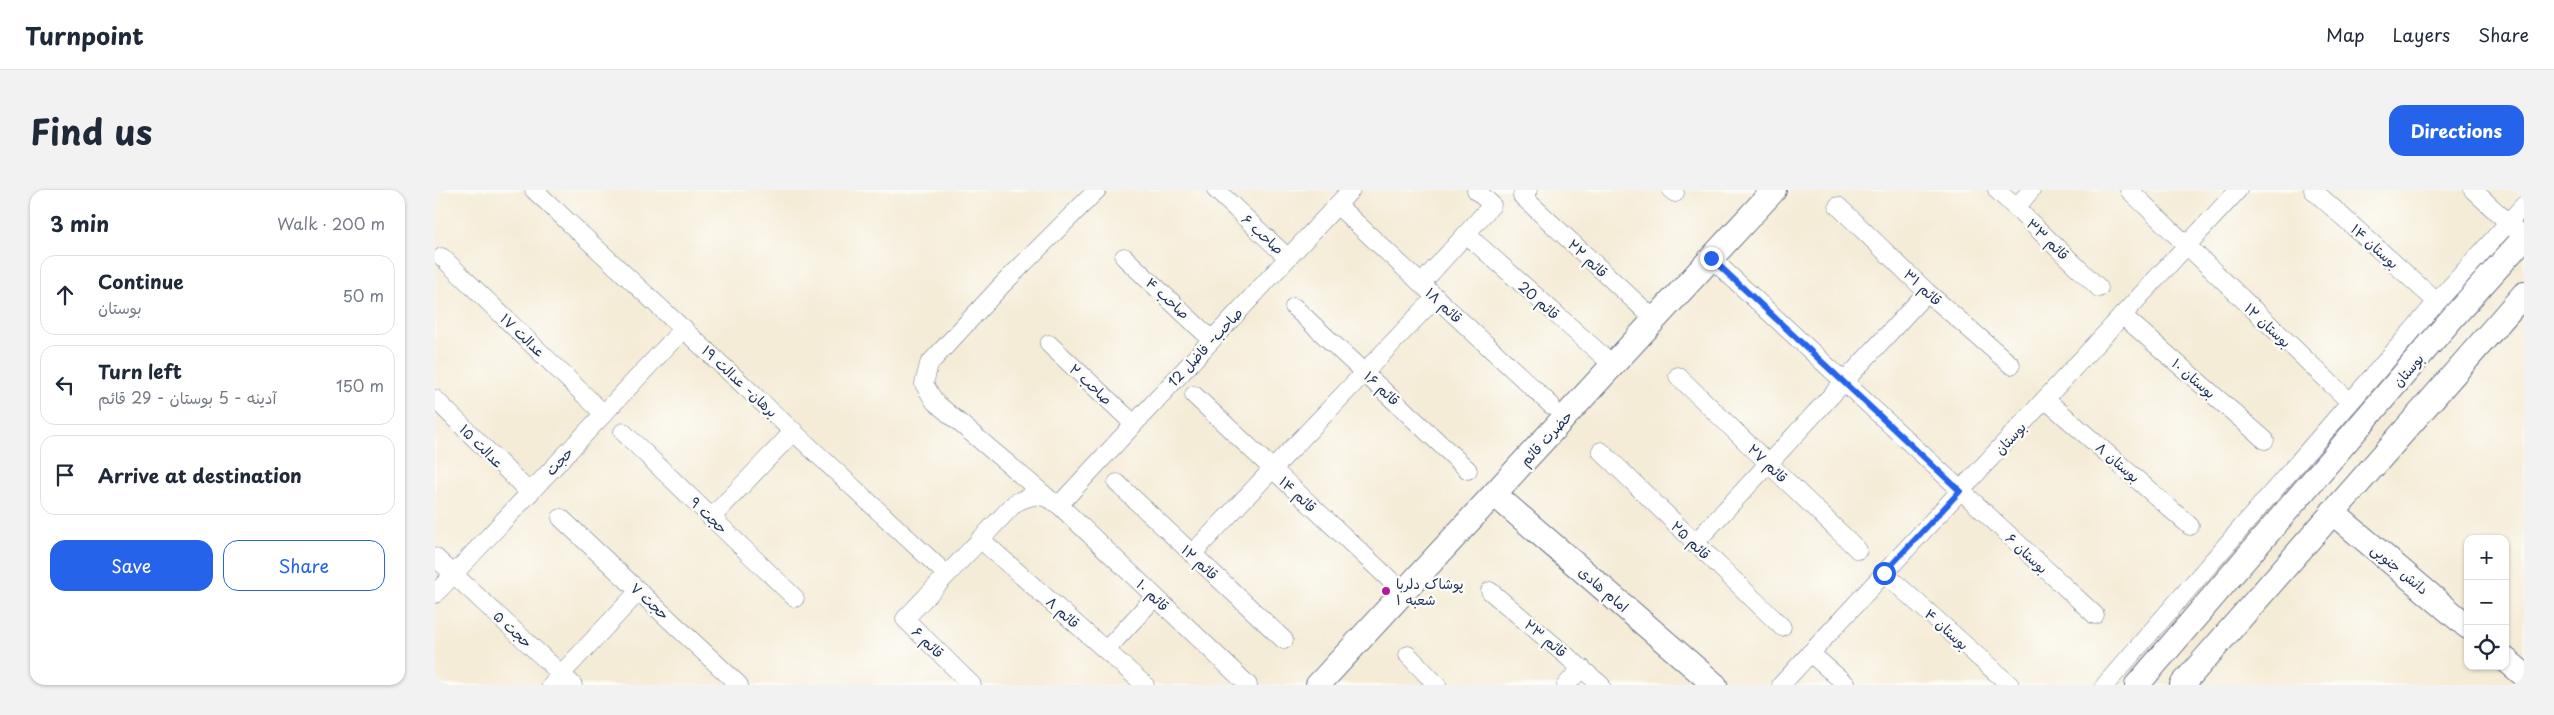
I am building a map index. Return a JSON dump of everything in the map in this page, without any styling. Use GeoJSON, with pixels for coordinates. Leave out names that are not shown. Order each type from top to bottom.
{"type":"FeatureCollection","features":[{"type":"Feature","properties":{"kind":"street","name":"برهان- عدالت ۱۹"},"geometry":{"type":"LineString","coordinates":[[533,190],[684,328],[946,574]]}},
{"type":"Feature","properties":{"kind":"street","name":"قائم ۱۰"},"geometry":{"type":"LineString","coordinates":[[1097,190],[1002,285],[929,364],[924,384],[935,402],[1053,501],[1248,685]]}},
{"type":"Feature","properties":{"kind":"street","name":"صاحب ۶"},"geometry":{"type":"LineString","coordinates":[[1216,190],[1288,258]]}},
{"type":"Feature","properties":{"kind":"street","name":"صاحب- فاضل 12"},"geometry":{"type":"LineString","coordinates":[[1053,501],[1134,424],[1351,190]]}},
{"type":"Feature","properties":{"kind":"street"},"geometry":{"type":"LineString","coordinates":[[1421,284],[1491,205],[1476,190]]}},
{"type":"Feature","properties":{"kind":"street","name":"حضرت قائم"},"geometry":{"type":"LineString","coordinates":[[1317,685],[1773,190]]}},
{"type":"Feature","properties":{"kind":"street","name":"قائم ۳۳"},"geometry":{"type":"LineString","coordinates":[[1997,190],[2099,288]]}},
{"type":"Feature","properties":{"kind":"street"},"geometry":{"type":"LineString","coordinates":[[2016,208],[2031,190]]}},
{"type":"Feature","properties":{"kind":"street","name":"بوستان ۱۲"},"geometry":{"type":"LineString","coordinates":[[2129,190],[2186,247],[2350,402]]}},
{"type":"Feature","properties":{"kind":"street","name":"بوستان"},"geometry":{"type":"LineString","coordinates":[[1781,685],[2238,190]]}},
{"type":"Feature","properties":{"kind":"street","name":"بوستان ۱۴"},"geometry":{"type":"LineString","coordinates":[[2313,190],[2437,302]]}},
{"type":"Feature","properties":{"kind":"street"},"geometry":{"type":"LineString","coordinates":[[2473,190],[2519,233]]}},
{"type":"Feature","properties":{"kind":"street","name":"قائم ۲۲"},"geometry":{"type":"LineString","coordinates":[[1525,193],[1655,319]]}},
{"type":"Feature","properties":{"kind":"street","name":"قائم ۱۸"},"geometry":{"type":"LineString","coordinates":[[1337,205],[1551,405]]}},
{"type":"Feature","properties":{"kind":"street"},"geometry":{"type":"LineString","coordinates":[[2105,685],[2437,302],[2519,233],[2524,205]]}},
{"type":"Feature","properties":{"kind":"street","name":"قائم ۳۱"},"geometry":{"type":"LineString","coordinates":[[1838,206],[1927,292],[2011,365]]}},
{"type":"Feature","properties":{"kind":"street","name":"بوستان"},"geometry":{"type":"LineString","coordinates":[[2137,685],[2454,316],[2519,233]]}},
{"type":"Feature","properties":{"kind":"street","name":"قائم 20"},"geometry":{"type":"LineString","coordinates":[[1466,234],[1613,365]]}},
{"type":"Feature","properties":{"kind":"street","name":"عدالت ۱۷"},"geometry":{"type":"LineString","coordinates":[[442,257],[604,414]]}},
{"type":"Feature","properties":{"kind":"street","name":"صاحب ۴"},"geometry":{"type":"LineString","coordinates":[[1124,257],[1212,340]]}},
{"type":"Feature","properties":{"kind":"street","name":"بوستان ۶"},"geometry":{"type":"LineString","coordinates":[[1711,258],[2095,615]]}},
{"type":"Feature","properties":{"kind":"street"},"geometry":{"type":"LineString","coordinates":[[1694,544],[1927,292]]}},
{"type":"Feature","properties":{"kind":"street"},"geometry":{"type":"LineString","coordinates":[[2182,685],[2524,294]]}},
{"type":"Feature","properties":{"kind":"street"},"geometry":{"type":"LineString","coordinates":[[1191,554],[1436,297]]}},
{"type":"Feature","properties":{"kind":"street","name":"قائم ۱۶"},"geometry":{"type":"LineString","coordinates":[[1295,307],[1468,470]]}},
{"type":"Feature","properties":{"kind":"street","name":"بوستان ۱۰"},"geometry":{"type":"LineString","coordinates":[[2122,315],[2265,440]]}},
{"type":"Feature","properties":{"kind":"street","name":"حجت"},"geometry":{"type":"LineString","coordinates":[[435,594],[684,328]]}},
{"type":"Feature","properties":{"kind":"street","name":"صاحب ۲"},"geometry":{"type":"LineString","coordinates":[[1049,344],[1134,424]]}},
{"type":"Feature","properties":{"kind":"street","name":"قائم ۲۷"},"geometry":{"type":"LineString","coordinates":[[1678,376],[1858,550]]}},
{"type":"Feature","properties":{"kind":"street","name":"قائم ۱۴"},"geometry":{"type":"LineString","coordinates":[[1193,395],[1403,592]]}},
{"type":"Feature","properties":{"kind":"street","name":"بوستان ۸"},"geometry":{"type":"LineString","coordinates":[[2045,399],[2191,526]]}},
{"type":"Feature","properties":{"kind":"street","name":"عدالت ۱۵"},"geometry":{"type":"LineString","coordinates":[[435,400],[530,493]]}},
{"type":"Feature","properties":{"kind":"street"},"geometry":{"type":"LineString","coordinates":[[711,518],[794,431]]}},
{"type":"Feature","properties":{"kind":"street","name":"حجت ۹"},"geometry":{"type":"LineString","coordinates":[[623,432],[795,598]]}},
{"type":"Feature","properties":{"kind":"street","name":"قائم ۲۵"},"geometry":{"type":"LineString","coordinates":[[1601,451],[1694,544],[1782,627]]}},
{"type":"Feature","properties":{"kind":"street","name":"قائم ۱۲"},"geometry":{"type":"LineString","coordinates":[[1117,484],[1284,640]]}},
{"type":"Feature","properties":{"kind":"street","name":"امام هادی"},"geometry":{"type":"LineString","coordinates":[[1494,494],[1715,685]]}},
{"type":"Feature","properties":{"kind":"street"},"geometry":{"type":"LineString","coordinates":[[946,574],[1015,503],[1033,495],[1053,501]]}},
{"type":"Feature","properties":{"kind":"street","name":"دانش جنوبی"},"geometry":{"type":"LineString","coordinates":[[2332,512],[2466,625]]}},
{"type":"Feature","properties":{"kind":"street","name":"حجت ۷"},"geometry":{"type":"LineString","coordinates":[[561,518],[739,685]]}},
{"type":"Feature","properties":{"kind":"street","name":"قائم ۸"},"geometry":{"type":"LineString","coordinates":[[980,538],[1145,685]]}},
{"type":"Feature","properties":{"kind":"street","name":"حجت ۵"},"geometry":{"type":"LineString","coordinates":[[435,557],[561,681]]}},
{"type":"Feature","properties":{"kind":"street","name":"بوستان ۴"},"geometry":{"type":"LineString","coordinates":[[1884,573],[2010,685]]}},
{"type":"Feature","properties":{"kind":"street","name":"قائم ۶"},"geometry":{"type":"LineString","coordinates":[[946,574],[905,619],[972,685]]}},
{"type":"Feature","properties":{"kind":"street"},"geometry":{"type":"LineString","coordinates":[[561,681],[639,591]]}},
{"type":"Feature","properties":{"kind":"street","name":"قائم ۲۳"},"geometry":{"type":"LineString","coordinates":[[1490,591],[1601,685]]}},
{"type":"Feature","properties":{"kind":"street"},"geometry":{"type":"LineString","coordinates":[[1105,650],[1155,598]]}},
{"type":"Feature","properties":{"kind":"street"},"geometry":{"type":"LineString","coordinates":[[1810,653],[1847,685]]}},
{"type":"Feature","properties":{"kind":"street"},"geometry":{"type":"LineString","coordinates":[[1409,655],[1437,685]]}},
{"type":"Feature","properties":{"kind":"street"},"geometry":{"type":"LineString","coordinates":[[2509,662],[2524,675]]}},
{"type":"Feature","properties":{"kind":"street"},"geometry":{"type":"LineString","coordinates":[[1566,685],[1583,668]]}},
{"type":"Feature","properties":{"kind":"place","name":"پوشاک دلربا شعبه ۱"},"geometry":{"type":"Point","coordinates":[1386,591]}},
{"type":"Feature","properties":{"kind":"route"},"geometry":{"type":"LineString","coordinates":[[1711,258],[1960,491],[1884,573]]}}]}
